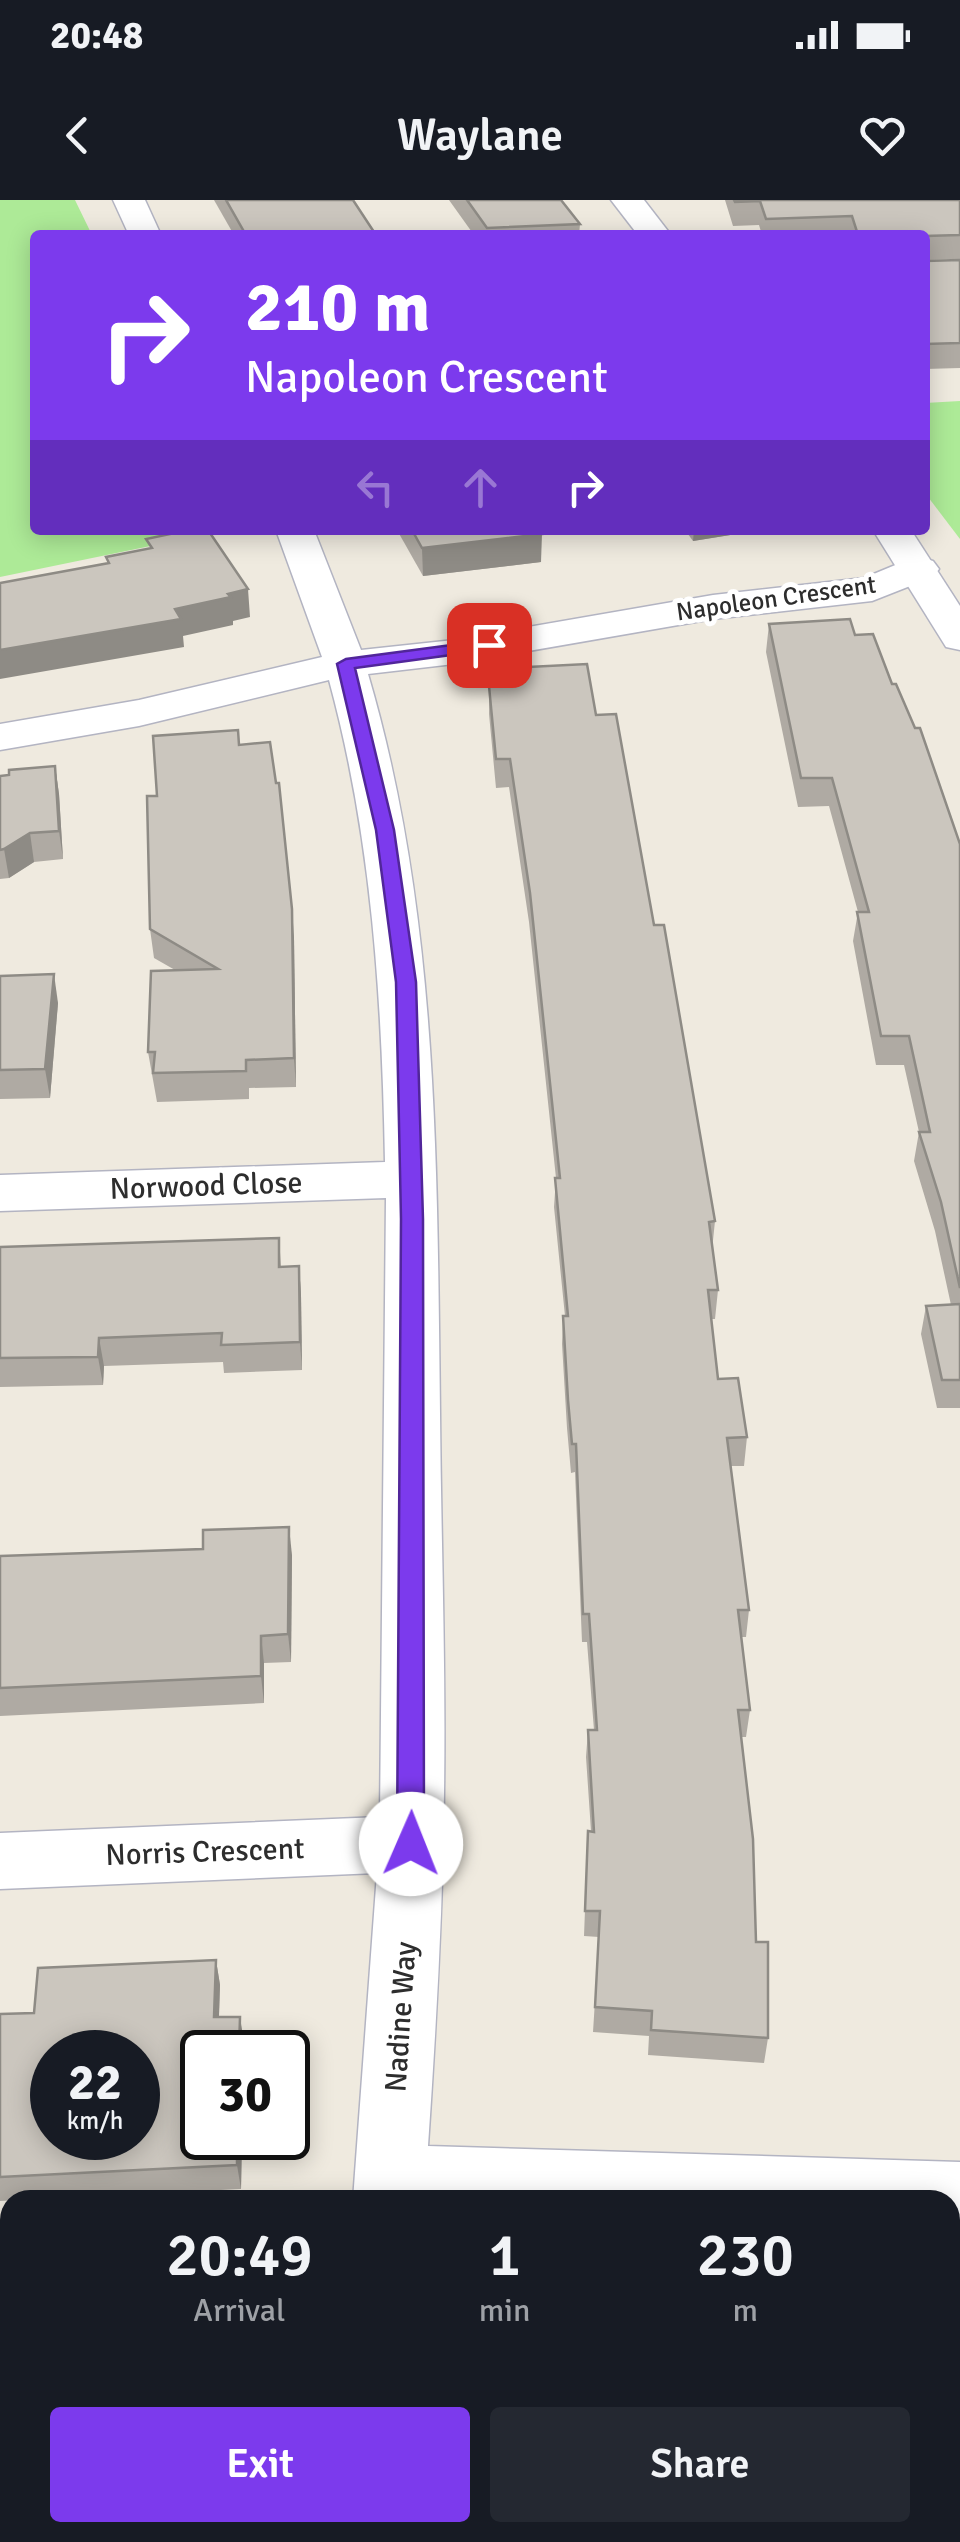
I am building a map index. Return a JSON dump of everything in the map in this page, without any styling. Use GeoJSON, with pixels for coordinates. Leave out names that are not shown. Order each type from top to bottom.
{"type":"FeatureCollection","features":[{"type":"Feature","properties":{"kind":"street"},"geometry":{"type":"LineString","coordinates":[[129,200],[143,230]]}},
{"type":"Feature","properties":{"kind":"street"},"geometry":{"type":"LineString","coordinates":[[627,200],[651,230]]}},
{"type":"Feature","properties":{"kind":"street","name":"Nadine Way"},"geometry":{"type":"LineString","coordinates":[[297,535],[320,585],[346,664],[385,830],[400,933],[409,1046],[411,1844],[390,2189]]}},
{"type":"Feature","properties":{"kind":"street"},"geometry":{"type":"LineString","coordinates":[[895,535],[960,638]]}},
{"type":"Feature","properties":{"kind":"street","name":"Napoleon Crescent"},"geometry":{"type":"LineString","coordinates":[[675,576],[851,556],[919,569]]}},
{"type":"Feature","properties":{"kind":"street","name":"Napoleon Crescent"},"geometry":{"type":"LineString","coordinates":[[0,737],[140,713],[346,664],[454,652],[713,607],[872,590],[919,569]]}},
{"type":"Feature","properties":{"kind":"street","name":"Napoleon Crescent"},"geometry":{"type":"LineString","coordinates":[[346,664],[438,620],[475,610]]}},
{"type":"Feature","properties":{"kind":"street","name":"Norwood Close"},"geometry":{"type":"LineString","coordinates":[[0,1193],[412,1179]]}},
{"type":"Feature","properties":{"kind":"street","name":"Norris Crescent"},"geometry":{"type":"LineString","coordinates":[[0,1861],[411,1844]]}},
{"type":"Feature","properties":{"kind":"street"},"geometry":{"type":"LineString","coordinates":[[390,2189],[471,2190]]}},
{"type":"Feature","properties":{"kind":"green space"},"geometry":{"type":"Polygon","coordinates":[[[0,200],[75,200],[90,230],[30,230],[30,535],[204,535],[0,577],[0,200]]]}},
{"type":"Feature","properties":{"kind":"green space"},"geometry":{"type":"Polygon","coordinates":[[[960,401],[960,539],[930,500],[930,403],[960,401]]]}},
{"type":"Feature","properties":{"kind":"building"},"geometry":{"type":"Polygon","coordinates":[[[226,200],[353,200],[373,230],[243,230],[226,200]]]}},
{"type":"Feature","properties":{"kind":"building"},"geometry":{"type":"Polygon","coordinates":[[[467,200],[561,200],[580,224],[487,228],[467,200]]]}},
{"type":"Feature","properties":{"kind":"building"},"geometry":{"type":"Polygon","coordinates":[[[734,200],[960,200],[960,235],[930,236],[930,230],[856,230],[852,216],[766,219],[760,201],[734,200]]]}},
{"type":"Feature","properties":{"kind":"building"},"geometry":{"type":"Polygon","coordinates":[[[960,260],[960,343],[930,344],[930,261],[960,260]]]}},
{"type":"Feature","properties":{"kind":"building"},"geometry":{"type":"Polygon","coordinates":[[[211,535],[248,589],[228,594],[231,597],[175,609],[181,619],[0,650],[0,583],[109,563],[106,557],[152,548],[146,539],[211,535]]]}},
{"type":"Feature","properties":{"kind":"building"},"geometry":{"type":"Polygon","coordinates":[[[415,535],[533,535],[422,548],[415,535]]]}},
{"type":"Feature","properties":{"kind":"building"},"geometry":{"type":"Polygon","coordinates":[[[850,619],[855,635],[873,634],[892,684],[896,684],[915,728],[920,728],[960,844],[960,1288],[941,1202],[919,1132],[930,1132],[909,1036],[881,1036],[857,912],[869,912],[832,778],[801,778],[769,624],[850,619]]]}},
{"type":"Feature","properties":{"kind":"building"},"geometry":{"type":"Polygon","coordinates":[[[587,664],[596,715],[616,714],[654,925],[664,925],[715,1221],[709,1222],[718,1290],[708,1290],[718,1379],[738,1378],[747,1437],[727,1438],[749,1610],[738,1610],[750,1710],[738,1710],[753,1839],[756,1942],[768,1942],[768,2038],[651,2030],[652,2011],[595,2007],[600,1911],[585,1911],[588,1831],[594,1832],[588,1730],[597,1730],[589,1614],[583,1614],[576,1444],[572,1444],[568,1400],[563,1316],[568,1316],[555,1178],[560,1178],[530,893],[510,759],[496,759],[489,686],[510,686],[508,668],[587,664]]]}},
{"type":"Feature","properties":{"kind":"building"},"geometry":{"type":"Polygon","coordinates":[[[238,730],[239,745],[270,742],[279,783],[292,909],[294,1058],[246,1060],[246,1071],[153,1073],[155,1052],[148,1052],[151,971],[218,969],[150,929],[147,796],[157,796],[153,736],[238,730]]]}},
{"type":"Feature","properties":{"kind":"building"},"geometry":{"type":"Polygon","coordinates":[[[55,766],[59,831],[30,833],[0,850],[0,776],[9,775],[9,770],[55,766]]]}},
{"type":"Feature","properties":{"kind":"building"},"geometry":{"type":"Polygon","coordinates":[[[54,974],[45,1069],[0,1070],[0,976],[54,974]]]}},
{"type":"Feature","properties":{"kind":"building"},"geometry":{"type":"Polygon","coordinates":[[[279,1238],[279,1267],[299,1266],[300,1342],[221,1345],[222,1333],[99,1338],[98,1357],[0,1358],[0,1247],[279,1238]]]}},
{"type":"Feature","properties":{"kind":"building"},"geometry":{"type":"Polygon","coordinates":[[[960,1304],[960,1380],[942,1380],[926,1306],[960,1304]]]}},
{"type":"Feature","properties":{"kind":"building"},"geometry":{"type":"Polygon","coordinates":[[[289,1527],[288,1634],[261,1636],[261,1676],[0,1688],[0,1556],[203,1549],[203,1530],[289,1527]]]}},
{"type":"Feature","properties":{"kind":"building"},"geometry":{"type":"Polygon","coordinates":[[[216,1960],[214,2017],[240,2017],[240,2030],[180,2030],[180,2160],[237,2160],[237,2165],[0,2177],[0,2014],[34,2013],[38,1968],[216,1960]]]}},
{"type":"Feature","properties":{"kind":"route"},"geometry":{"type":"LineString","coordinates":[[411,1844],[412,1219],[406,982],[385,830],[346,664],[489,645]]}}]}
